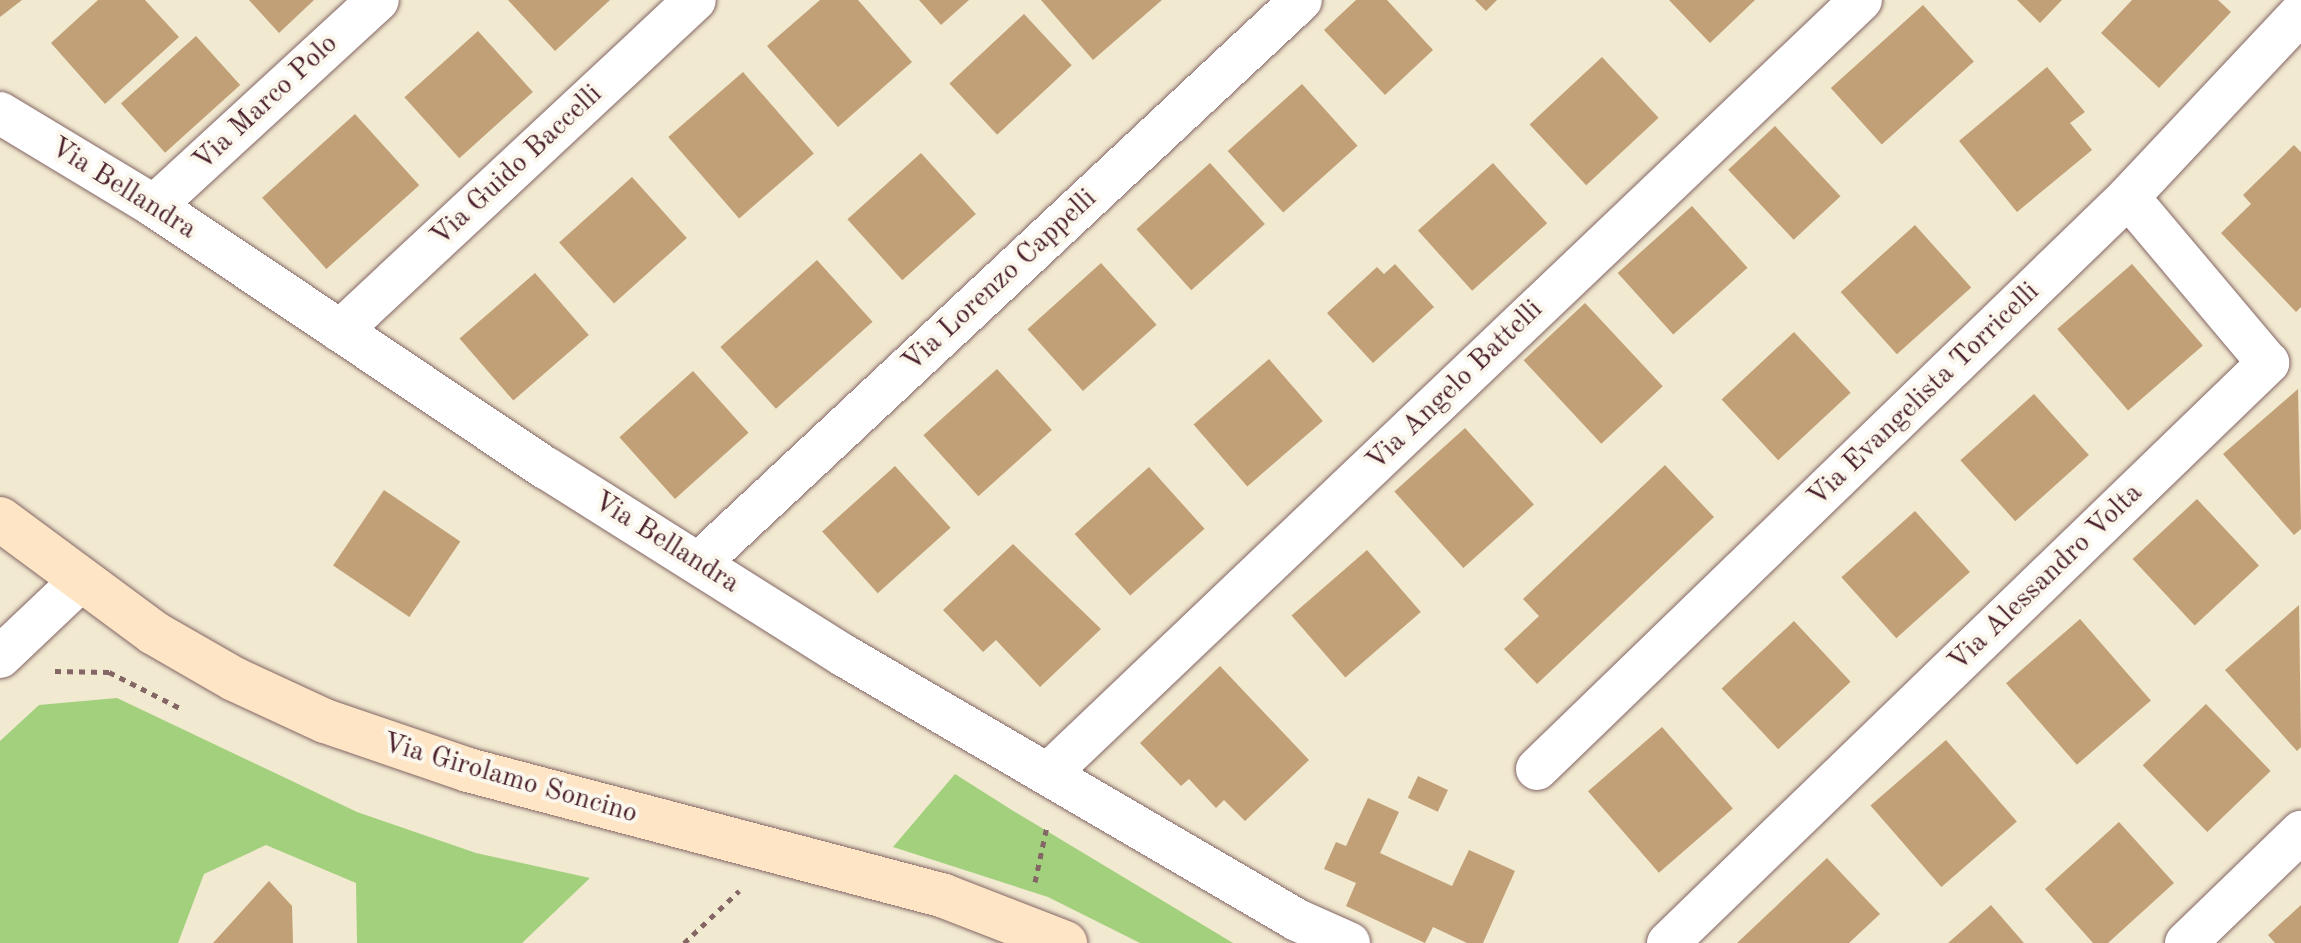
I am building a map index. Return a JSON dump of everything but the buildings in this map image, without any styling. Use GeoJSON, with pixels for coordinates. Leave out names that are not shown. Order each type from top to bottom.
{"type":"FeatureCollection","features":[{"type":"Feature","properties":{"kind":"main road","name":"Via Girolamo Soncino"},"geometry":{"type":"LineString","coordinates":[[0,519],[79,582],[234,679],[403,751],[944,896],[1065,943]]}},
{"type":"Feature","properties":{"kind":"street","name":"Via Marco Polo"},"geometry":{"type":"LineString","coordinates":[[154,206],[378,0]]}},
{"type":"Feature","properties":{"kind":"street","name":"Via Guido Baccelli"},"geometry":{"type":"LineString","coordinates":[[340,331],[695,0]]}},
{"type":"Feature","properties":{"kind":"street","name":"Via Lorenzo Cappelli"},"geometry":{"type":"LineString","coordinates":[[699,563],[1301,0]]}},
{"type":"Feature","properties":{"kind":"street","name":"Via Angelo Battelli"},"geometry":{"type":"LineString","coordinates":[[1049,773],[1861,0]]}},
{"type":"Feature","properties":{"kind":"street","name":"Via Evangelista Torricelli"},"geometry":{"type":"LineString","coordinates":[[1537,769],[2128,197],[2301,13]]}},
{"type":"Feature","properties":{"kind":"street","name":"Via Bellandra"},"geometry":{"type":"LineString","coordinates":[[0,113],[154,206],[340,331],[857,663],[1297,920],[1349,943]]}},
{"type":"Feature","properties":{"kind":"street","name":"Via Alessandro Volta"},"geometry":{"type":"LineString","coordinates":[[1668,943],[2268,363],[2128,197]]}},
{"type":"Feature","properties":{"kind":"street"},"geometry":{"type":"LineString","coordinates":[[0,657],[79,582]]}},
{"type":"Feature","properties":{"kind":"street"},"geometry":{"type":"LineString","coordinates":[[2186,943],[2301,832]]}},
{"type":"Feature","properties":{"kind":"path"},"geometry":{"type":"LineString","coordinates":[[1032,899],[1047,825]]}},
{"type":"Feature","properties":{"kind":"path"},"geometry":{"type":"LineString","coordinates":[[684,943],[740,890]]}},
{"type":"Feature","properties":{"kind":"green space"},"geometry":{"type":"Polygon","coordinates":[[[117,698],[357,812],[476,853],[590,878],[522,943],[357,943],[356,883],[266,845],[204,874],[178,943],[0,943],[0,741],[39,705],[117,698]]]}},
{"type":"Feature","properties":{"kind":"green space"},"geometry":{"type":"Polygon","coordinates":[[[955,774],[1233,943],[1140,943],[1048,897],[893,847],[955,774]]]}}]}
